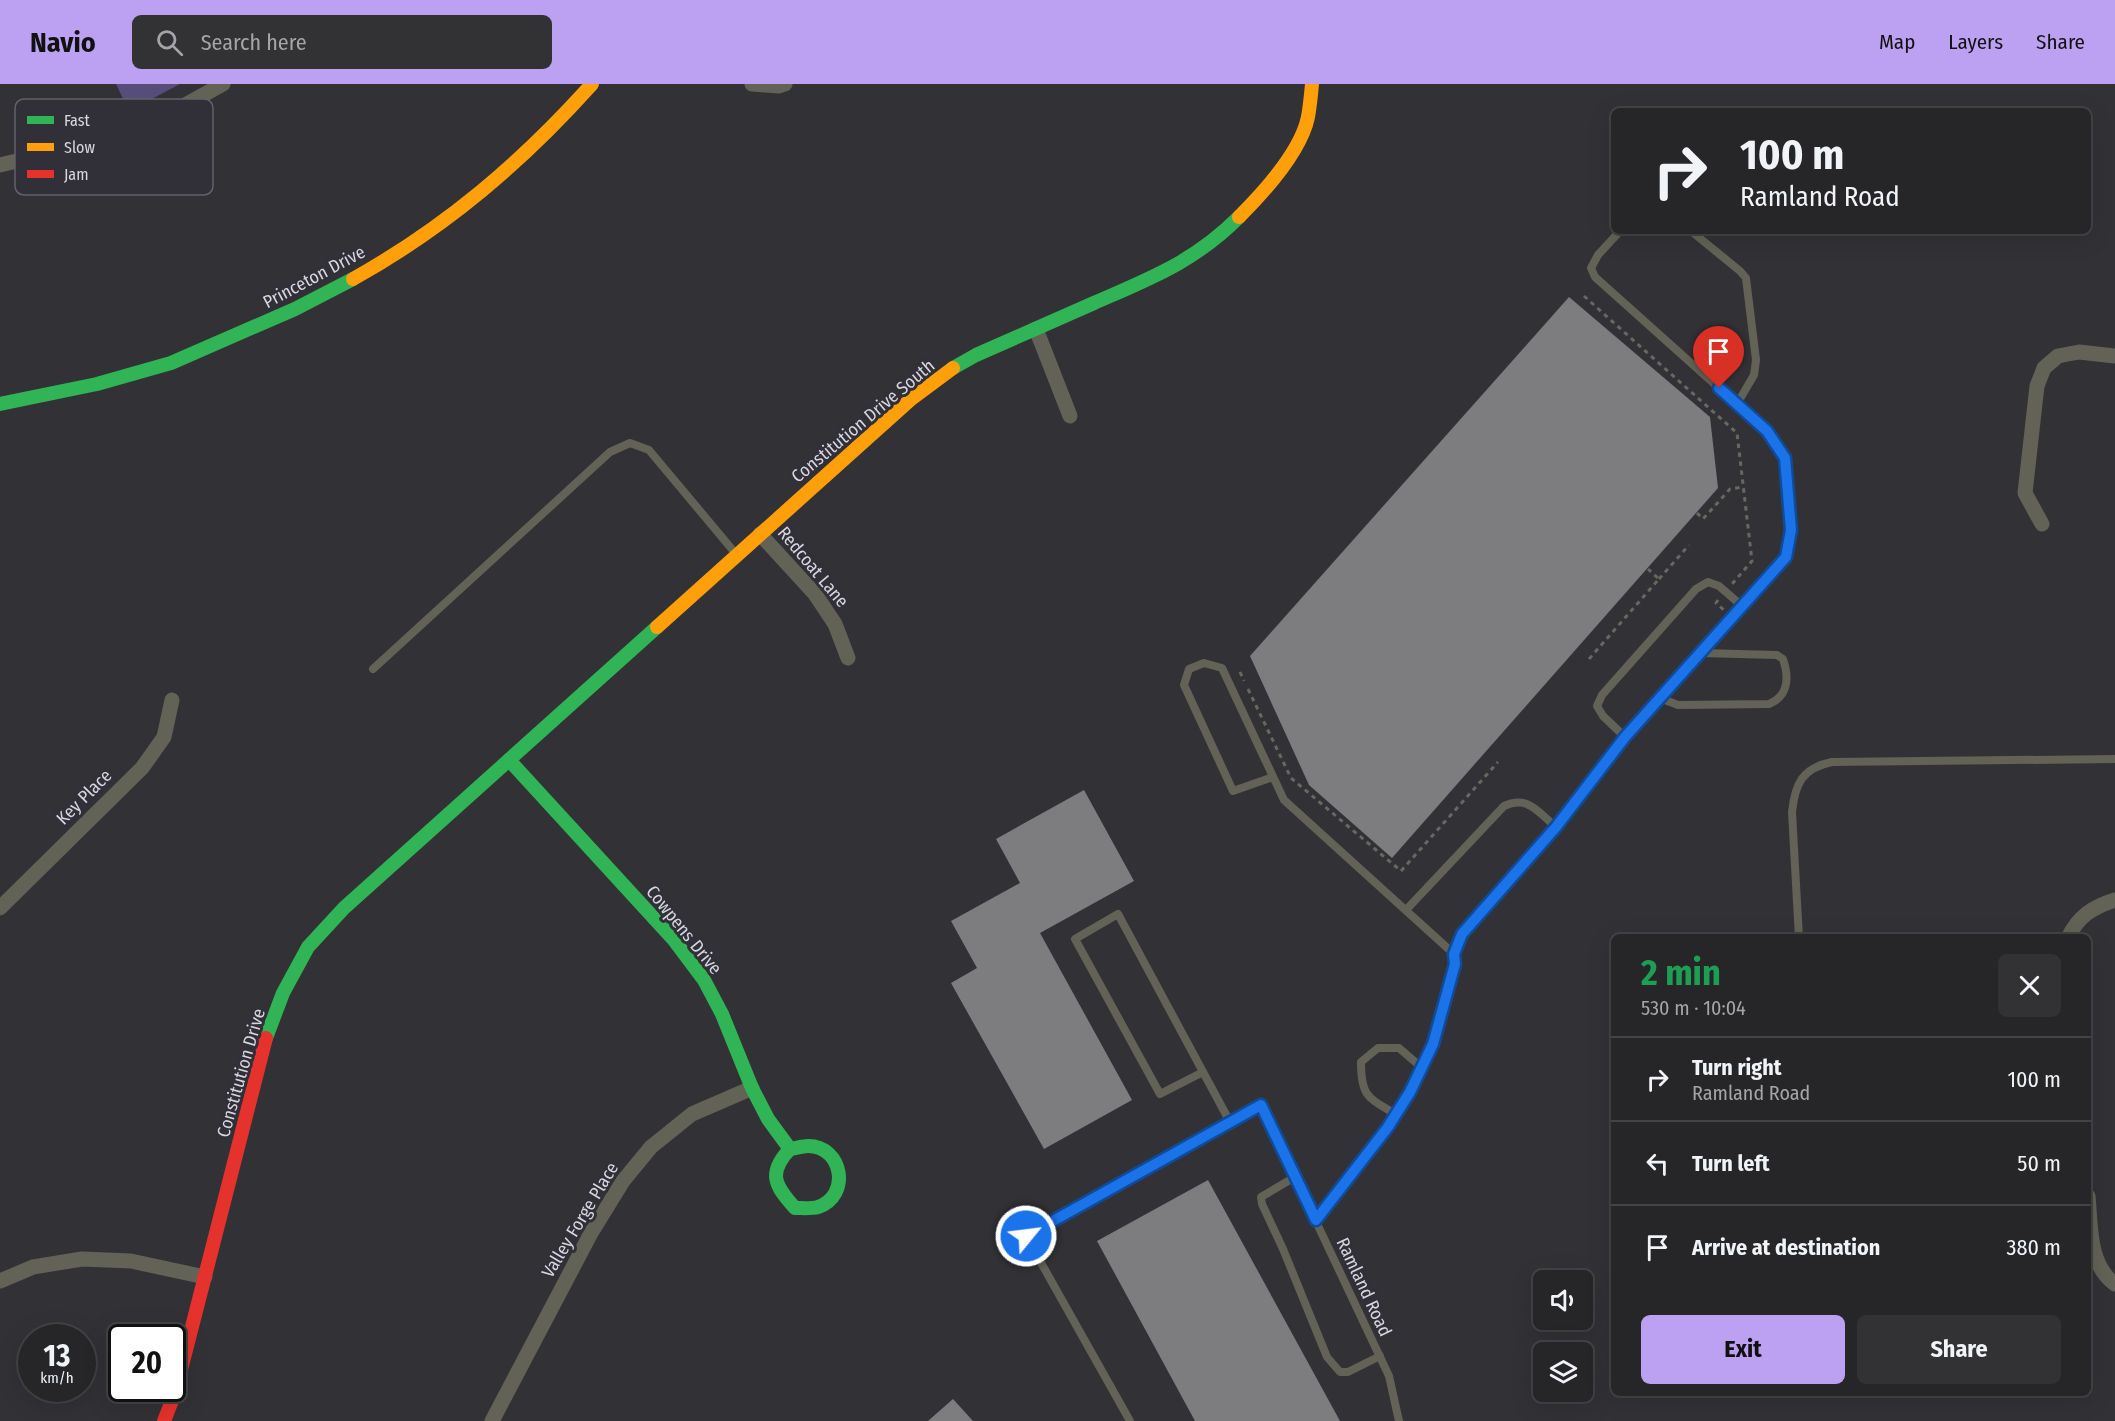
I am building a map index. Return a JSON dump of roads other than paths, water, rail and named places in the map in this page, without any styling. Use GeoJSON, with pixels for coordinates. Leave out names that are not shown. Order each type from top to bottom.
{"type":"FeatureCollection","features":[{"type":"Feature","properties":{"kind":"street"},"geometry":{"type":"LineString","coordinates":[[196,99],[223,84]]}},
{"type":"Feature","properties":{"kind":"street","name":"Princeton Drive"},"geometry":{"type":"LineString","coordinates":[[0,404],[73,390],[156,368],[245,333],[319,298],[392,255],[454,213],[506,172],[592,84]]}},
{"type":"Feature","properties":{"kind":"street"},"geometry":{"type":"LineString","coordinates":[[752,84],[779,86],[785,84]]}},
{"type":"Feature","properties":{"kind":"street","name":"Constitution Drive South"},"geometry":{"type":"LineString","coordinates":[[572,703],[910,400],[945,374],[976,355],[1158,275],[1192,257],[1220,236],[1259,197],[1291,156],[1308,119],[1312,84]]}},
{"type":"Feature","properties":{"kind":"street"},"geometry":{"type":"LineString","coordinates":[[0,165],[15,161]]}},
{"type":"Feature","properties":{"kind":"street"},"geometry":{"type":"LineString","coordinates":[[1036,329],[1070,416]]}},
{"type":"Feature","properties":{"kind":"street"},"geometry":{"type":"LineString","coordinates":[[2042,524],[2025,493],[2037,386],[2044,368],[2058,356],[2079,352],[2115,356]]}},
{"type":"Feature","properties":{"kind":"street","name":"Redcoat Lane"},"geometry":{"type":"LineString","coordinates":[[760,534],[815,594],[835,624],[848,658]]}},
{"type":"Feature","properties":{"kind":"street","name":"Key Place"},"geometry":{"type":"LineString","coordinates":[[0,908],[142,768],[164,736],[172,699]]}},
{"type":"Feature","properties":{"kind":"street","name":"Constitution Drive"},"geometry":{"type":"LineString","coordinates":[[164,1421],[176,1393],[265,1042],[283,993],[308,947],[344,908],[572,703]]}},
{"type":"Feature","properties":{"kind":"street","name":"Cowpens Drive"},"geometry":{"type":"LineString","coordinates":[[509,760],[674,940],[698,972],[722,1014],[752,1088],[768,1119],[790,1149]]}},
{"type":"Feature","properties":{"kind":"street"},"geometry":{"type":"LineString","coordinates":[[2070,934],[2084,914],[2098,905],[2115,900]]}},
{"type":"Feature","properties":{"kind":"street","name":"Valley Forge Place"},"geometry":{"type":"LineString","coordinates":[[492,1421],[591,1233],[623,1180],[651,1148],[692,1114],[752,1088]]}},
{"type":"Feature","properties":{"kind":"street"},"geometry":{"type":"LineString","coordinates":[[802,1144],[824,1148],[836,1161],[841,1179],[834,1199],[817,1209],[795,1208],[777,1188],[776,1167],[781,1157],[790,1149],[802,1144]]}},
{"type":"Feature","properties":{"kind":"street"},"geometry":{"type":"LineString","coordinates":[[2091,1224],[2094,1253],[2100,1268],[2115,1284]]}},
{"type":"Feature","properties":{"kind":"street"},"geometry":{"type":"LineString","coordinates":[[0,1281],[33,1267],[82,1259],[131,1261],[205,1277]]}},
{"type":"Feature","properties":{"kind":"lane"},"geometry":{"type":"LineString","coordinates":[[1316,1220],[1397,1115],[1410,1092],[1433,1044],[1455,964],[1454,954],[1462,934],[1556,827],[1625,737],[1786,557],[1791,530],[1785,458],[1767,431],[1595,277],[1592,268],[1595,262],[1618,234]]}},
{"type":"Feature","properties":{"kind":"lane"},"geometry":{"type":"LineString","coordinates":[[1695,234],[1740,271],[1746,279],[1756,360],[1754,375],[1737,404]]}},
{"type":"Feature","properties":{"kind":"lane"},"geometry":{"type":"LineString","coordinates":[[373,669],[610,452],[630,443],[649,450],[737,556]]}},
{"type":"Feature","properties":{"kind":"lane"},"geometry":{"type":"LineString","coordinates":[[1625,737],[1603,716],[1597,706],[1602,695],[1696,589],[1707,582],[1719,586],[1742,606]]}},
{"type":"Feature","properties":{"kind":"lane"},"geometry":{"type":"LineString","coordinates":[[1660,698],[1678,705],[1769,704],[1779,700],[1785,692],[1786,668],[1783,659],[1777,655],[1700,652]]}},
{"type":"Feature","properties":{"kind":"lane"},"geometry":{"type":"LineString","coordinates":[[1274,777],[1233,791],[1184,685],[1189,669],[1204,663],[1222,668],[1274,777],[1284,800],[1454,954]]}},
{"type":"Feature","properties":{"kind":"lane"},"geometry":{"type":"LineString","coordinates":[[1799,934],[1792,812],[1794,795],[1806,773],[1818,765],[1832,762],[2115,759]]}},
{"type":"Feature","properties":{"kind":"lane"},"geometry":{"type":"LineString","coordinates":[[1406,910],[1504,806],[1516,800],[1527,804],[1556,827]]}},
{"type":"Feature","properties":{"kind":"lane"},"geometry":{"type":"LineString","coordinates":[[1130,1421],[1026,1236],[1230,1122],[1118,914],[1076,939],[1160,1094],[1203,1072]]}},
{"type":"Feature","properties":{"kind":"lane"},"geometry":{"type":"LineString","coordinates":[[1397,1115],[1371,1099],[1361,1083],[1361,1062],[1378,1048],[1399,1048],[1421,1067]]}},
{"type":"Feature","properties":{"kind":"lane","name":"Ramland Road"},"geometry":{"type":"LineString","coordinates":[[1230,1122],[1261,1105],[1389,1376],[1399,1421]]}},
{"type":"Feature","properties":{"kind":"lane"},"geometry":{"type":"LineString","coordinates":[[1295,1178],[1261,1197],[1262,1204],[1327,1357],[1340,1372],[1348,1372],[1380,1356]]}}]}
